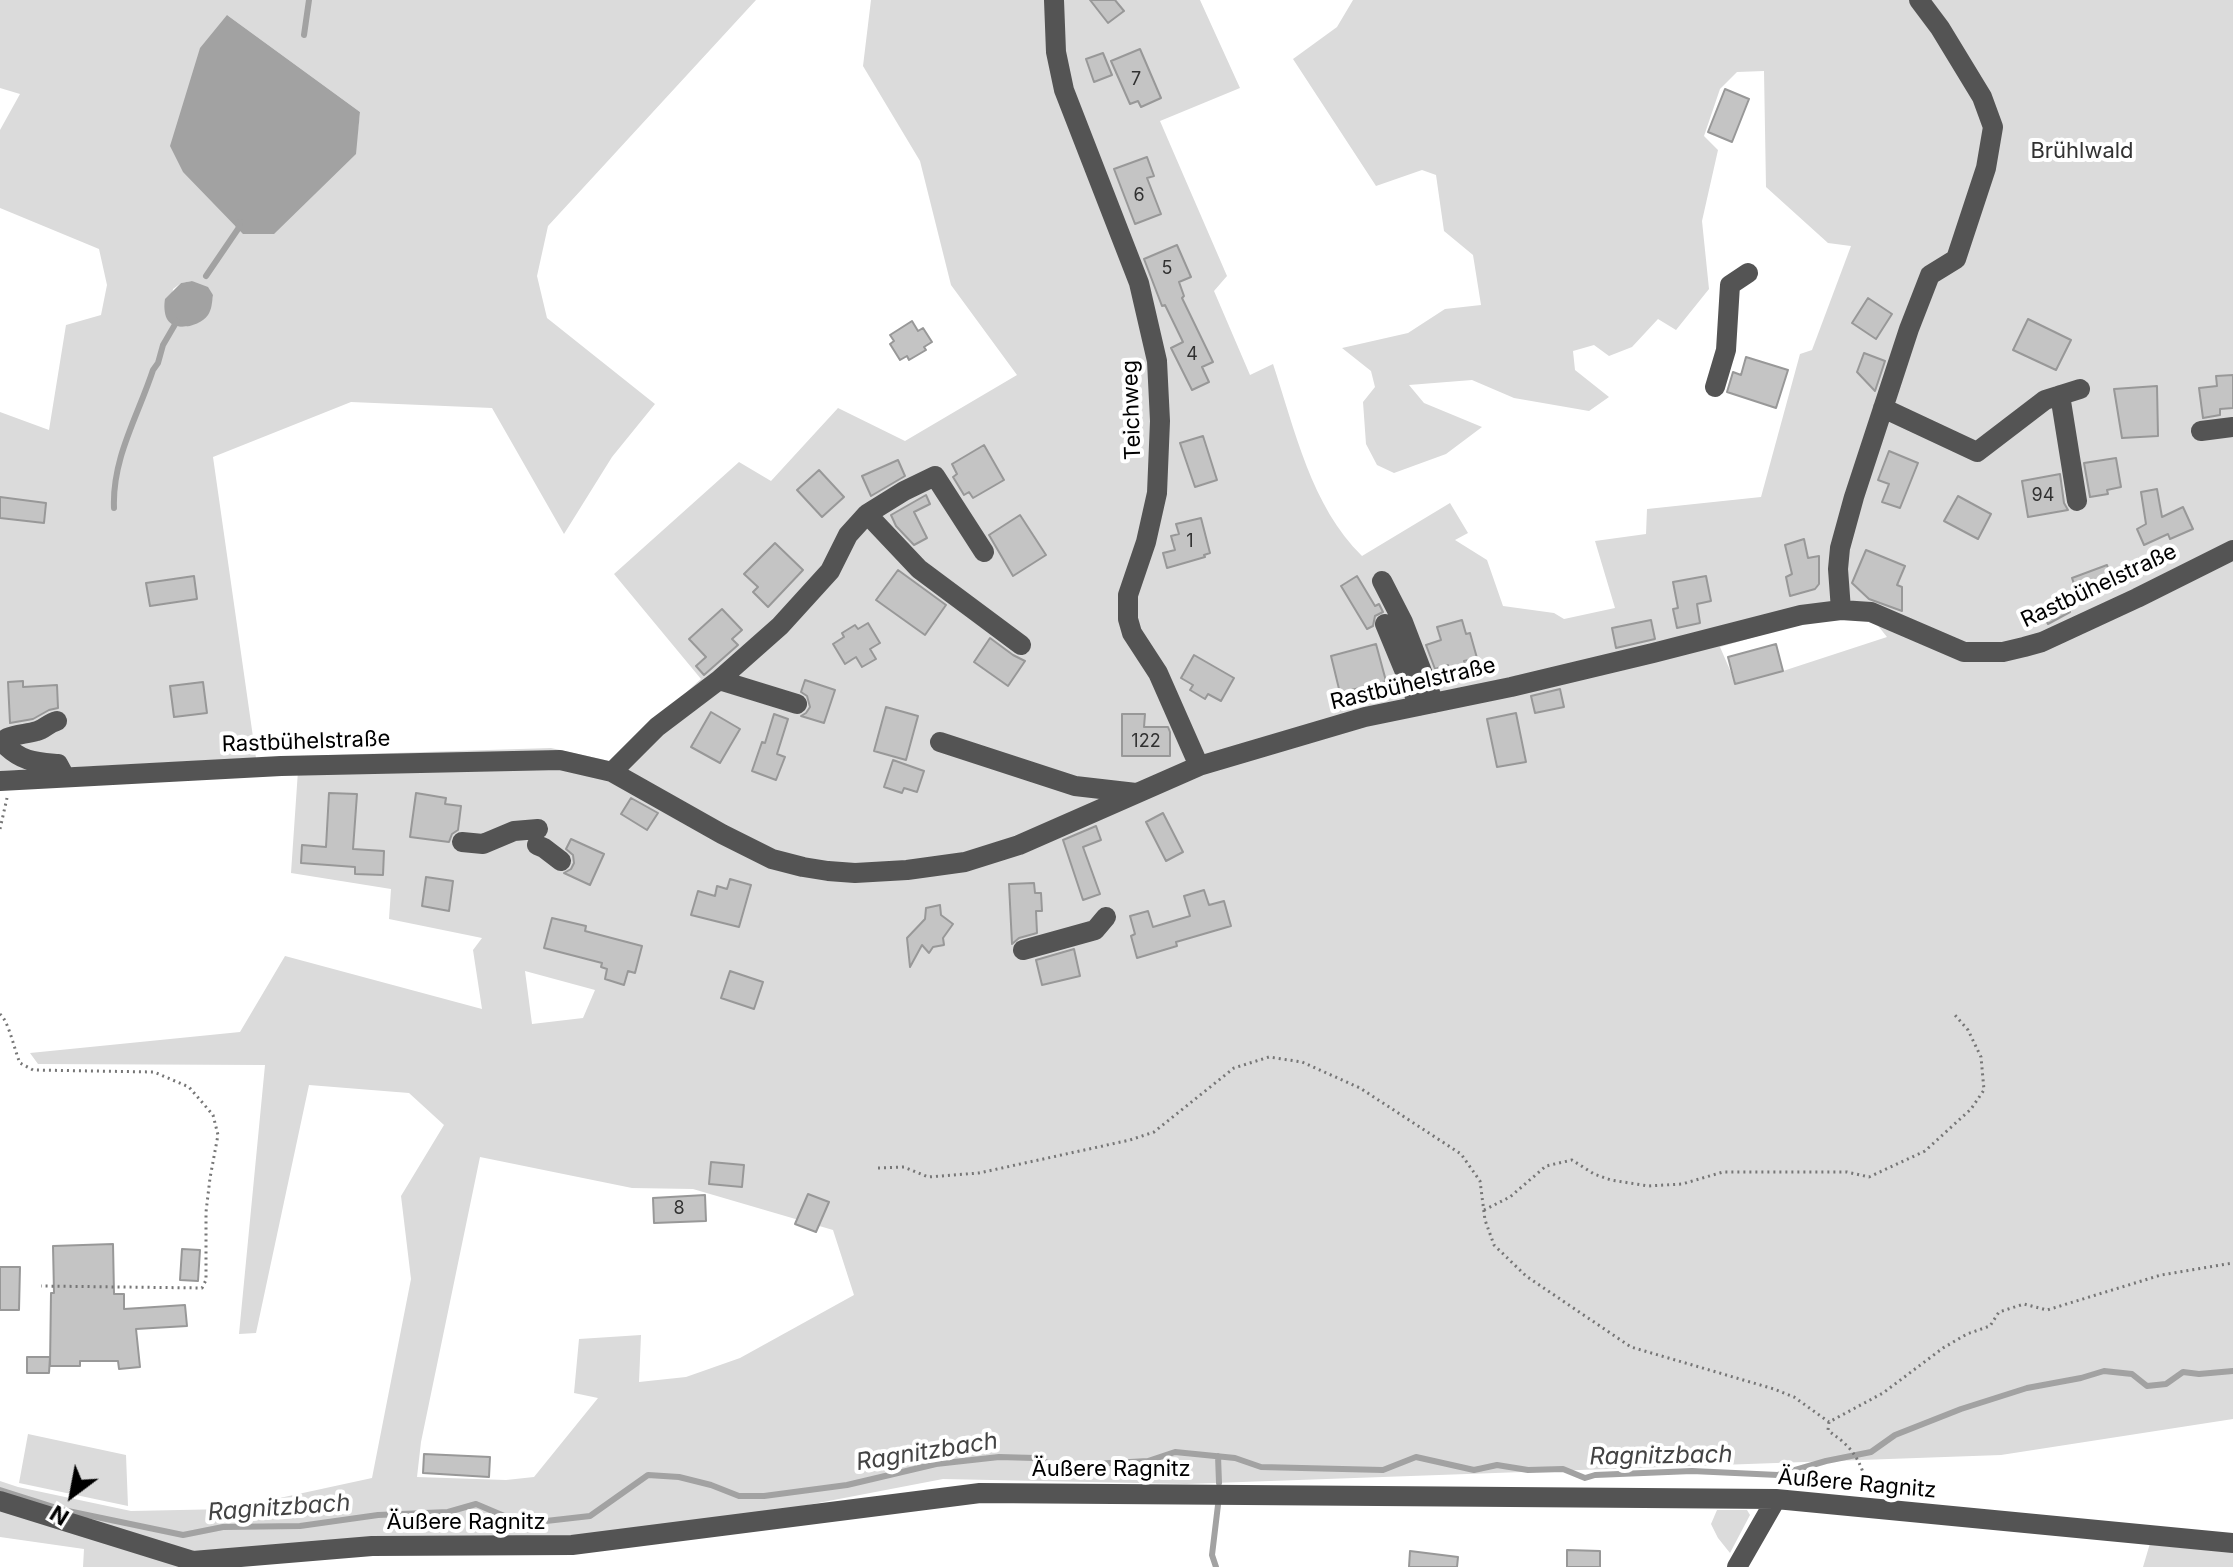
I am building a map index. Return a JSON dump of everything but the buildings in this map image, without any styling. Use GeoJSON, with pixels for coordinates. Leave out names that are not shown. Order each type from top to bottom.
{"type":"FeatureCollection","features":[{"type":"Feature","properties":{"kind":"street","name":"Teichweg"},"geometry":{"type":"LineString","coordinates":[[1054,0],[1056,52],[1064,90],[1139,283],[1157,361],[1160,421],[1157,493],[1146,542],[1128,595],[1128,619],[1132,633],[1158,673],[1199,766]]}},
{"type":"Feature","properties":{"kind":"street"},"geometry":{"type":"LineString","coordinates":[[1841,610],[1840,548],[1883,408],[1930,275],[1956,259],[1986,168],[1993,127],[1982,97],[1919,0]]}},
{"type":"Feature","properties":{"kind":"street"},"geometry":{"type":"LineString","coordinates":[[1715,387],[1726,350],[1730,285],[1748,273]]}},
{"type":"Feature","properties":{"kind":"street"},"geometry":{"type":"LineString","coordinates":[[1883,408],[1977,452],[2045,400],[2080,389]]}},
{"type":"Feature","properties":{"kind":"street"},"geometry":{"type":"LineString","coordinates":[[2060,395],[2077,501]]}},
{"type":"Feature","properties":{"kind":"street"},"geometry":{"type":"LineString","coordinates":[[2201,431],[2233,427]]}},
{"type":"Feature","properties":{"kind":"street"},"geometry":{"type":"LineString","coordinates":[[612,772],[657,727],[719,680],[780,626],[830,571],[848,535],[867,514],[904,491],[935,476],[984,552]]}},
{"type":"Feature","properties":{"kind":"street"},"geometry":{"type":"LineString","coordinates":[[867,514],[919,569],[1021,645]]}},
{"type":"Feature","properties":{"kind":"street","name":"Rastbühelstraße"},"geometry":{"type":"LineString","coordinates":[[4,781],[281,766],[560,760],[612,772],[772,859],[803,867],[855,873],[907,870],[965,862],[1019,845],[1199,766],[1365,717],[1643,656],[1801,615],[1841,610],[1871,612],[1964,652],[2003,652],[2042,642],[2233,550]]}},
{"type":"Feature","properties":{"kind":"street"},"geometry":{"type":"LineString","coordinates":[[1382,581],[1403,622],[1426,704]]}},
{"type":"Feature","properties":{"kind":"street"},"geometry":{"type":"LineString","coordinates":[[1385,624],[1426,704]]}},
{"type":"Feature","properties":{"kind":"street"},"geometry":{"type":"LineString","coordinates":[[719,680],[797,704]]}},
{"type":"Feature","properties":{"kind":"street"},"geometry":{"type":"LineString","coordinates":[[57,721],[50,722],[40,731],[19,733],[7,738],[4,744],[28,761],[58,764],[65,777]]}},
{"type":"Feature","properties":{"kind":"street"},"geometry":{"type":"LineString","coordinates":[[940,742],[1075,786],[1136,793]]}},
{"type":"Feature","properties":{"kind":"street"},"geometry":{"type":"LineString","coordinates":[[462,842],[483,844],[514,831],[537,837],[544,848],[561,861]]}},
{"type":"Feature","properties":{"kind":"street"},"geometry":{"type":"LineString","coordinates":[[1023,950],[1095,930],[1106,917]]}},
{"type":"Feature","properties":{"kind":"street","name":"Äußere Ragnitz"},"geometry":{"type":"LineString","coordinates":[[0,1501],[193,1561],[372,1546],[572,1545],[980,1493],[1776,1499],[2233,1543]]}},
{"type":"Feature","properties":{"kind":"street"},"geometry":{"type":"LineString","coordinates":[[1737,1567],[1776,1499]]}},
{"type":"Feature","properties":{"kind":"path"},"geometry":{"type":"LineString","coordinates":[[0,829],[7,804],[4,781]]}},
{"type":"Feature","properties":{"kind":"path"},"geometry":{"type":"LineString","coordinates":[[0,1014],[7,1020],[20,1063],[33,1070],[154,1072],[189,1087],[213,1115],[218,1135],[206,1212],[206,1280],[202,1288],[41,1286]]}},
{"type":"Feature","properties":{"kind":"path"},"geometry":{"type":"LineString","coordinates":[[1484,1210],[1510,1197],[1546,1166],[1572,1160],[1594,1174],[1611,1180],[1648,1186],[1682,1184],[1723,1172],[1847,1172],[1869,1177],[1925,1151],[1971,1109],[1984,1090],[1981,1057],[1968,1030],[1955,1015]]}},
{"type":"Feature","properties":{"kind":"path"},"geometry":{"type":"LineString","coordinates":[[878,1168],[904,1167],[928,1177],[979,1173],[1130,1140],[1154,1132],[1234,1068],[1269,1057],[1302,1062],[1360,1088],[1461,1154],[1480,1181],[1494,1245],[1526,1276],[1631,1347],[1774,1389],[1794,1397],[1829,1422]]}},
{"type":"Feature","properties":{"kind":"path"},"geometry":{"type":"LineString","coordinates":[[1829,1422],[1883,1393],[1943,1348],[1967,1334],[1990,1326],[1999,1312],[2024,1304],[2047,1310],[2161,1275],[2233,1263]]}},
{"type":"Feature","properties":{"kind":"path"},"geometry":{"type":"LineString","coordinates":[[1829,1422],[1828,1430],[1841,1439],[1858,1460],[1866,1479],[1867,1508]]}},
{"type":"Feature","properties":{"kind":"green space"},"geometry":{"type":"Polygon","coordinates":[[[0,0],[756,0],[548,226],[537,276],[547,318],[655,404],[612,457],[564,534],[492,408],[351,402],[213,457],[256,758],[0,771],[0,412],[49,430],[66,325],[101,315],[107,285],[99,249],[0,208],[0,130],[20,94],[0,88],[0,0]],[[227,15],[355,154],[360,112],[227,15]],[[192,281],[181,283],[173,289],[168,320],[174,326],[186,327],[211,306],[213,295],[192,281]]]}},
{"type":"Feature","properties":{"kind":"green space","name":"Brühlwald"},"geometry":{"type":"Polygon","coordinates":[[[871,0],[1200,0],[1240,88],[1160,121],[1227,276],[1214,291],[1250,375],[1273,364],[1297,441],[1330,514],[1362,556],[1450,503],[1468,533],[1455,540],[1487,560],[1503,606],[1554,613],[1564,619],[1615,608],[1595,541],[1646,534],[1647,509],[1761,497],[1800,354],[1812,350],[1851,246],[1828,243],[1766,187],[1764,71],[1737,72],[1720,89],[1704,136],[1718,150],[1702,221],[1709,289],[1676,330],[1658,319],[1632,347],[1609,356],[1594,345],[1573,351],[1575,370],[1609,397],[1589,411],[1514,398],[1472,380],[1409,385],[1424,403],[1482,427],[1446,454],[1394,473],[1377,465],[1366,444],[1363,402],[1375,387],[1371,371],[1342,348],[1408,333],[1445,309],[1481,305],[1473,255],[1444,231],[1436,175],[1422,170],[1376,186],[1293,59],[1337,27],[1353,0],[2233,0],[2233,1419],[2001,1455],[1186,1484],[943,1479],[547,1555],[356,1554],[200,1567],[83,1567],[84,1549],[0,1537],[0,1481],[131,1511],[229,1509],[372,1478],[411,1279],[401,1196],[444,1125],[409,1093],[309,1085],[256,1333],[239,1334],[265,1065],[38,1064],[30,1053],[240,1032],[285,956],[482,1009],[473,950],[482,938],[389,919],[391,889],[291,873],[299,756],[551,748],[610,761],[701,679],[614,574],[739,462],[771,481],[838,408],[905,441],[1017,375],[951,285],[920,161],[863,66],[871,0]],[[1853,616],[1793,626],[1720,647],[1736,684],[1887,637],[1875,622],[1853,616]],[[525,971],[532,1024],[583,1018],[595,990],[525,971]],[[480,1157],[421,1442],[417,1477],[506,1480],[534,1477],[598,1398],[574,1393],[579,1339],[641,1335],[639,1382],[686,1377],[740,1358],[854,1295],[833,1230],[693,1189],[632,1188],[480,1157]]]}},
{"type":"Feature","properties":{"kind":"green space"},"geometry":{"type":"Polygon","coordinates":[[[28,1434],[126,1455],[128,1506],[19,1483],[28,1434]]]}},
{"type":"Feature","properties":{"kind":"green space"},"geometry":{"type":"Polygon","coordinates":[[[1717,1510],[1747,1510],[1750,1515],[1730,1553],[1711,1524],[1717,1510]]]}},
{"type":"Feature","properties":{"kind":"green space"},"geometry":{"type":"Polygon","coordinates":[[[2151,1540],[2233,1548],[2233,1567],[2143,1567],[2151,1540]]]}},
{"type":"Feature","properties":{"kind":"shaded area"},"geometry":{"type":"Polygon","coordinates":[[[227,15],[360,112],[356,154],[274,234],[243,234],[183,172],[170,146],[200,48],[227,15]]]}},
{"type":"Feature","properties":{"kind":"shaded area"},"geometry":{"type":"Polygon","coordinates":[[[192,281],[208,287],[213,295],[210,310],[199,322],[176,326],[166,317],[165,299],[181,283],[192,281]]]}},
{"type":"Feature","properties":{"kind":"waterway"},"geometry":{"type":"LineString","coordinates":[[304,35],[309,0]]}},
{"type":"Feature","properties":{"kind":"waterway"},"geometry":{"type":"LineString","coordinates":[[206,276],[240,222]]}},
{"type":"Feature","properties":{"kind":"waterway"},"geometry":{"type":"LineString","coordinates":[[114,508],[117,472],[127,438],[163,345],[177,321]]}},
{"type":"Feature","properties":{"kind":"waterway","name":"Ragnitzbach"},"geometry":{"type":"LineString","coordinates":[[0,1490],[63,1510],[183,1535],[223,1527],[300,1526],[378,1515],[448,1512],[476,1504],[509,1518],[546,1521],[590,1516],[648,1475],[679,1477],[739,1496],[764,1496],[847,1485],[936,1464],[999,1457],[1035,1458],[1056,1466],[1148,1461],[1175,1452],[1235,1458],[1261,1467],[1383,1470],[1416,1457],[1474,1470],[1497,1465],[1528,1470],[1563,1469],[1585,1478],[1692,1471],[1778,1475],[1871,1452],[1895,1435],[2027,1388],[2104,1371],[2132,1374],[2147,1386],[2166,1384],[2183,1372],[2233,1371]]}},
{"type":"Feature","properties":{"kind":"waterway"},"geometry":{"type":"LineString","coordinates":[[1218,1456],[1219,1483]]}},
{"type":"Feature","properties":{"kind":"waterway"},"geometry":{"type":"LineString","coordinates":[[1216,1567],[1212,1555],[1218,1505]]}}]}
